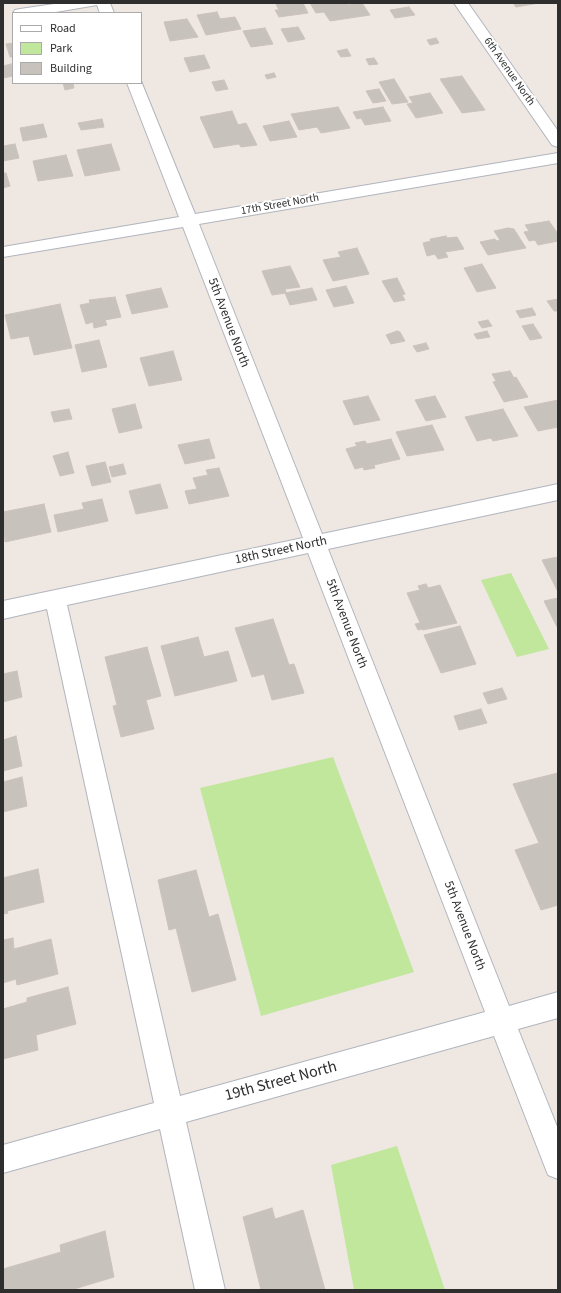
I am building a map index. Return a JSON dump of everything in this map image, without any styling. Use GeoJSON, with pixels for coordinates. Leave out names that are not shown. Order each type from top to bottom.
{"type":"FeatureCollection","features":[{"type":"Feature","properties":{"kind":"street"},"geometry":{"type":"LineString","coordinates":[[28,12],[91,3]]}},
{"type":"Feature","properties":{"kind":"street","name":"6th Avenue North"},"geometry":{"type":"LineString","coordinates":[[461,3],[558,142]]}},
{"type":"Feature","properties":{"kind":"street","name":"5th Avenue North"},"geometry":{"type":"LineString","coordinates":[[134,84],[558,1166]]}},
{"type":"Feature","properties":{"kind":"street","name":"17th Street North"},"geometry":{"type":"LineString","coordinates":[[3,252],[558,158]]}},
{"type":"Feature","properties":{"kind":"street","name":"18th Street North"},"geometry":{"type":"LineString","coordinates":[[3,610],[558,492]]}},
{"type":"Feature","properties":{"kind":"street"},"geometry":{"type":"LineString","coordinates":[[55,599],[210,1290]]}},
{"type":"Feature","properties":{"kind":"street","name":"19th Street North"},"geometry":{"type":"LineString","coordinates":[[3,1159],[558,1005]]}},
{"type":"Feature","properties":{"kind":"green space"},"geometry":{"type":"Polygon","coordinates":[[[511,573],[549,649],[517,657],[481,580],[511,573]]]}},
{"type":"Feature","properties":{"kind":"green space"},"geometry":{"type":"Polygon","coordinates":[[[333,757],[414,972],[261,1016],[200,788],[333,757]]]}},
{"type":"Feature","properties":{"kind":"green space"},"geometry":{"type":"Polygon","coordinates":[[[397,1146],[445,1290],[354,1290],[331,1165],[397,1146]]]}},
{"type":"Feature","properties":{"kind":"building"},"geometry":{"type":"Polygon","coordinates":[[[303,3],[308,13],[279,17],[275,10],[279,10],[276,4],[303,3]]]}},
{"type":"Feature","properties":{"kind":"building"},"geometry":{"type":"Polygon","coordinates":[[[310,3],[347,3],[348,5],[362,3],[370,15],[330,21],[324,12],[316,13],[310,3]]]}},
{"type":"Feature","properties":{"kind":"building"},"geometry":{"type":"Polygon","coordinates":[[[513,3],[539,3],[516,7],[513,3]]]}},
{"type":"Feature","properties":{"kind":"building"},"geometry":{"type":"Polygon","coordinates":[[[409,7],[415,15],[395,18],[390,10],[409,7]]]}},
{"type":"Feature","properties":{"kind":"building"},"geometry":{"type":"Polygon","coordinates":[[[217,12],[220,19],[235,17],[241,29],[206,35],[197,15],[217,12]]]}},
{"type":"Feature","properties":{"kind":"building"},"geometry":{"type":"Polygon","coordinates":[[[187,19],[198,37],[170,41],[164,22],[187,19]]]}},
{"type":"Feature","properties":{"kind":"building"},"geometry":{"type":"Polygon","coordinates":[[[298,27],[305,39],[288,42],[281,29],[298,27]]]}},
{"type":"Feature","properties":{"kind":"building"},"geometry":{"type":"Polygon","coordinates":[[[265,28],[273,44],[251,47],[243,31],[265,28]]]}},
{"type":"Feature","properties":{"kind":"building"},"geometry":{"type":"Polygon","coordinates":[[[436,38],[439,43],[430,45],[427,40],[436,38]]]}},
{"type":"Feature","properties":{"kind":"building"},"geometry":{"type":"Polygon","coordinates":[[[12,43],[12,57],[10,57],[6,44],[12,43]]]}},
{"type":"Feature","properties":{"kind":"building"},"geometry":{"type":"Polygon","coordinates":[[[347,49],[351,56],[341,57],[337,51],[347,49]]]}},
{"type":"Feature","properties":{"kind":"building"},"geometry":{"type":"Polygon","coordinates":[[[204,55],[210,68],[190,72],[184,58],[204,55]]]}},
{"type":"Feature","properties":{"kind":"building"},"geometry":{"type":"Polygon","coordinates":[[[374,58],[378,64],[369,65],[366,59],[374,58]]]}},
{"type":"Feature","properties":{"kind":"building"},"geometry":{"type":"Polygon","coordinates":[[[11,64],[12,76],[3,78],[3,66],[11,64]]]}},
{"type":"Feature","properties":{"kind":"building"},"geometry":{"type":"Polygon","coordinates":[[[274,73],[276,77],[267,79],[265,75],[274,73]]]}},
{"type":"Feature","properties":{"kind":"building"},"geometry":{"type":"Polygon","coordinates":[[[462,76],[485,110],[462,113],[440,79],[462,76]]]}},
{"type":"Feature","properties":{"kind":"building"},"geometry":{"type":"Polygon","coordinates":[[[394,79],[408,102],[392,104],[379,82],[394,79]]]}},
{"type":"Feature","properties":{"kind":"building"},"geometry":{"type":"Polygon","coordinates":[[[224,80],[228,89],[216,91],[212,82],[224,80]]]}},
{"type":"Feature","properties":{"kind":"building"},"geometry":{"type":"Polygon","coordinates":[[[63,84],[73,84],[74,88],[65,90],[63,84]]]}},
{"type":"Feature","properties":{"kind":"building"},"geometry":{"type":"Polygon","coordinates":[[[379,89],[386,101],[373,103],[366,91],[379,89]]]}},
{"type":"Feature","properties":{"kind":"building"},"geometry":{"type":"Polygon","coordinates":[[[430,93],[443,113],[416,118],[407,104],[413,103],[409,97],[430,93]]]}},
{"type":"Feature","properties":{"kind":"building"},"geometry":{"type":"Polygon","coordinates":[[[338,107],[350,128],[321,133],[317,127],[299,130],[291,114],[338,107]]]}},
{"type":"Feature","properties":{"kind":"building"},"geometry":{"type":"Polygon","coordinates":[[[383,107],[391,121],[365,125],[361,118],[357,119],[353,112],[383,107]]]}},
{"type":"Feature","properties":{"kind":"building"},"geometry":{"type":"Polygon","coordinates":[[[232,111],[238,125],[246,123],[257,145],[241,147],[239,144],[214,148],[200,117],[232,111]]]}},
{"type":"Feature","properties":{"kind":"building"},"geometry":{"type":"Polygon","coordinates":[[[102,119],[104,127],[81,130],[78,123],[102,119]]]}},
{"type":"Feature","properties":{"kind":"building"},"geometry":{"type":"Polygon","coordinates":[[[289,121],[297,137],[270,141],[263,126],[289,121]]]}},
{"type":"Feature","properties":{"kind":"building"},"geometry":{"type":"Polygon","coordinates":[[[43,124],[47,137],[23,141],[20,128],[43,124]]]}},
{"type":"Feature","properties":{"kind":"building"},"geometry":{"type":"Polygon","coordinates":[[[15,144],[19,158],[3,161],[3,146],[15,144]]]}},
{"type":"Feature","properties":{"kind":"building"},"geometry":{"type":"Polygon","coordinates":[[[111,144],[120,170],[85,176],[77,150],[111,144]]]}},
{"type":"Feature","properties":{"kind":"building"},"geometry":{"type":"Polygon","coordinates":[[[66,155],[73,176],[38,181],[33,161],[66,155]]]}},
{"type":"Feature","properties":{"kind":"building"},"geometry":{"type":"Polygon","coordinates":[[[3,173],[6,173],[10,186],[3,188],[3,173]]]}},
{"type":"Feature","properties":{"kind":"building"},"geometry":{"type":"Polygon","coordinates":[[[549,221],[558,234],[558,241],[538,245],[535,240],[529,241],[524,232],[529,231],[525,225],[549,221]]]}},
{"type":"Feature","properties":{"kind":"building"},"geometry":{"type":"Polygon","coordinates":[[[508,228],[514,229],[526,248],[488,255],[480,242],[495,239],[496,241],[500,240],[494,231],[508,228]]]}},
{"type":"Feature","properties":{"kind":"building"},"geometry":{"type":"Polygon","coordinates":[[[446,236],[447,238],[457,237],[464,249],[445,252],[448,257],[438,259],[435,254],[427,256],[423,243],[431,241],[430,239],[446,236]]]}},
{"type":"Feature","properties":{"kind":"building"},"geometry":{"type":"Polygon","coordinates":[[[357,248],[369,274],[333,281],[323,260],[341,257],[338,252],[357,248]]]}},
{"type":"Feature","properties":{"kind":"building"},"geometry":{"type":"Polygon","coordinates":[[[482,264],[496,288],[477,292],[464,268],[482,264]]]}},
{"type":"Feature","properties":{"kind":"building"},"geometry":{"type":"Polygon","coordinates":[[[290,266],[300,287],[285,289],[286,293],[272,295],[262,271],[290,266]]]}},
{"type":"Feature","properties":{"kind":"building"},"geometry":{"type":"Polygon","coordinates":[[[397,278],[405,294],[402,295],[405,300],[394,302],[382,281],[397,278]]]}},
{"type":"Feature","properties":{"kind":"building"},"geometry":{"type":"Polygon","coordinates":[[[346,286],[354,303],[334,307],[326,290],[346,286]]]}},
{"type":"Feature","properties":{"kind":"building"},"geometry":{"type":"Polygon","coordinates":[[[161,288],[168,307],[132,314],[126,295],[161,288]]]}},
{"type":"Feature","properties":{"kind":"building"},"geometry":{"type":"Polygon","coordinates":[[[312,288],[317,300],[290,305],[285,293],[312,288]]]}},
{"type":"Feature","properties":{"kind":"building"},"geometry":{"type":"Polygon","coordinates":[[[115,297],[121,317],[105,320],[107,325],[94,328],[93,322],[86,324],[80,305],[90,303],[89,300],[115,297]]]}},
{"type":"Feature","properties":{"kind":"building"},"geometry":{"type":"Polygon","coordinates":[[[558,299],[558,311],[554,311],[547,301],[558,299]]]}},
{"type":"Feature","properties":{"kind":"building"},"geometry":{"type":"Polygon","coordinates":[[[60,304],[72,348],[34,355],[29,336],[11,339],[5,315],[60,304]]]}},
{"type":"Feature","properties":{"kind":"building"},"geometry":{"type":"Polygon","coordinates":[[[532,308],[536,315],[520,318],[516,311],[532,308]]]}},
{"type":"Feature","properties":{"kind":"building"},"geometry":{"type":"Polygon","coordinates":[[[488,320],[492,326],[482,328],[478,322],[488,320]]]}},
{"type":"Feature","properties":{"kind":"building"},"geometry":{"type":"Polygon","coordinates":[[[533,324],[542,338],[530,340],[522,326],[533,324]]]}},
{"type":"Feature","properties":{"kind":"building"},"geometry":{"type":"Polygon","coordinates":[[[397,331],[400,332],[405,341],[391,344],[386,335],[397,331]]]}},
{"type":"Feature","properties":{"kind":"building"},"geometry":{"type":"Polygon","coordinates":[[[487,331],[490,337],[477,339],[474,334],[487,331]]]}},
{"type":"Feature","properties":{"kind":"building"},"geometry":{"type":"Polygon","coordinates":[[[99,340],[107,367],[82,372],[75,345],[99,340]]]}},
{"type":"Feature","properties":{"kind":"building"},"geometry":{"type":"Polygon","coordinates":[[[426,343],[429,349],[417,352],[413,346],[426,343]]]}},
{"type":"Feature","properties":{"kind":"building"},"geometry":{"type":"Polygon","coordinates":[[[173,351],[182,380],[149,386],[140,358],[173,351]]]}},
{"type":"Feature","properties":{"kind":"building"},"geometry":{"type":"Polygon","coordinates":[[[510,371],[514,378],[516,377],[528,397],[504,402],[493,382],[496,381],[492,374],[510,371]]]}},
{"type":"Feature","properties":{"kind":"building"},"geometry":{"type":"Polygon","coordinates":[[[368,396],[380,420],[354,425],[343,401],[368,396]]]}},
{"type":"Feature","properties":{"kind":"building"},"geometry":{"type":"Polygon","coordinates":[[[435,396],[446,417],[426,421],[415,400],[435,396]]]}},
{"type":"Feature","properties":{"kind":"building"},"geometry":{"type":"Polygon","coordinates":[[[558,400],[558,427],[538,431],[524,407],[558,400]]]}},
{"type":"Feature","properties":{"kind":"building"},"geometry":{"type":"Polygon","coordinates":[[[135,404],[142,428],[119,433],[112,409],[135,404]]]}},
{"type":"Feature","properties":{"kind":"building"},"geometry":{"type":"Polygon","coordinates":[[[69,409],[72,419],[54,422],[51,412],[69,409]]]}},
{"type":"Feature","properties":{"kind":"building"},"geometry":{"type":"Polygon","coordinates":[[[503,409],[518,436],[493,441],[491,438],[477,441],[465,417],[503,409]]]}},
{"type":"Feature","properties":{"kind":"building"},"geometry":{"type":"Polygon","coordinates":[[[432,425],[444,450],[407,456],[396,432],[432,425]]]}},
{"type":"Feature","properties":{"kind":"building"},"geometry":{"type":"Polygon","coordinates":[[[209,439],[215,458],[185,464],[178,445],[209,439]]]}},
{"type":"Feature","properties":{"kind":"building"},"geometry":{"type":"Polygon","coordinates":[[[391,439],[400,459],[374,465],[375,468],[364,470],[363,467],[355,469],[346,449],[357,446],[355,443],[365,441],[367,444],[391,439]]]}},
{"type":"Feature","properties":{"kind":"building"},"geometry":{"type":"Polygon","coordinates":[[[68,452],[74,473],[60,476],[53,456],[68,452]]]}},
{"type":"Feature","properties":{"kind":"building"},"geometry":{"type":"Polygon","coordinates":[[[105,462],[111,482],[92,486],[86,466],[105,462]]]}},
{"type":"Feature","properties":{"kind":"building"},"geometry":{"type":"Polygon","coordinates":[[[123,464],[126,474],[112,477],[109,467],[123,464]]]}},
{"type":"Feature","properties":{"kind":"building"},"geometry":{"type":"Polygon","coordinates":[[[219,468],[229,496],[189,504],[185,491],[197,489],[193,478],[208,475],[206,470],[219,468]]]}},
{"type":"Feature","properties":{"kind":"building"},"geometry":{"type":"Polygon","coordinates":[[[160,484],[168,508],[136,514],[129,491],[160,484]]]}},
{"type":"Feature","properties":{"kind":"building"},"geometry":{"type":"Polygon","coordinates":[[[102,499],[108,521],[58,532],[54,515],[84,509],[82,503],[102,499]]]}},
{"type":"Feature","properties":{"kind":"building"},"geometry":{"type":"Polygon","coordinates":[[[44,504],[51,532],[5,542],[3,512],[44,504]]]}},
{"type":"Feature","properties":{"kind":"building"},"geometry":{"type":"Polygon","coordinates":[[[558,557],[558,592],[542,560],[558,557]]]}},
{"type":"Feature","properties":{"kind":"building"},"geometry":{"type":"Polygon","coordinates":[[[426,584],[428,588],[440,585],[457,623],[418,630],[415,624],[420,623],[407,593],[420,590],[418,586],[426,584]]]}},
{"type":"Feature","properties":{"kind":"building"},"geometry":{"type":"Polygon","coordinates":[[[558,598],[558,626],[557,627],[544,601],[558,598]]]}},
{"type":"Feature","properties":{"kind":"building"},"geometry":{"type":"Polygon","coordinates":[[[273,619],[289,665],[294,664],[304,693],[272,700],[264,674],[252,677],[235,628],[273,619]]]}},
{"type":"Feature","properties":{"kind":"building"},"geometry":{"type":"Polygon","coordinates":[[[460,626],[476,664],[441,673],[424,635],[460,626]]]}},
{"type":"Feature","properties":{"kind":"building"},"geometry":{"type":"Polygon","coordinates":[[[198,637],[204,657],[228,651],[237,681],[175,696],[161,646],[198,637]]]}},
{"type":"Feature","properties":{"kind":"building"},"geometry":{"type":"Polygon","coordinates":[[[147,647],[161,696],[146,700],[154,729],[121,737],[113,706],[117,705],[105,657],[147,647]]]}},
{"type":"Feature","properties":{"kind":"building"},"geometry":{"type":"Polygon","coordinates":[[[17,671],[22,697],[3,702],[3,674],[17,671]]]}},
{"type":"Feature","properties":{"kind":"building"},"geometry":{"type":"Polygon","coordinates":[[[502,688],[507,699],[488,704],[483,693],[502,688]]]}},
{"type":"Feature","properties":{"kind":"building"},"geometry":{"type":"Polygon","coordinates":[[[481,709],[487,723],[459,730],[454,716],[481,709]]]}},
{"type":"Feature","properties":{"kind":"building"},"geometry":{"type":"Polygon","coordinates":[[[16,736],[22,766],[3,771],[3,740],[16,736]]]}},
{"type":"Feature","properties":{"kind":"building"},"geometry":{"type":"Polygon","coordinates":[[[558,773],[558,905],[541,910],[515,850],[539,843],[513,784],[558,773]]]}},
{"type":"Feature","properties":{"kind":"building"},"geometry":{"type":"Polygon","coordinates":[[[22,777],[27,806],[3,812],[3,782],[22,777]]]}},
{"type":"Feature","properties":{"kind":"building"},"geometry":{"type":"Polygon","coordinates":[[[38,869],[44,902],[7,911],[8,913],[3,914],[3,878],[38,869]]]}},
{"type":"Feature","properties":{"kind":"building"},"geometry":{"type":"Polygon","coordinates":[[[196,870],[209,917],[218,914],[236,980],[192,992],[176,928],[169,930],[158,880],[196,870]]]}},
{"type":"Feature","properties":{"kind":"building"},"geometry":{"type":"Polygon","coordinates":[[[13,938],[14,949],[51,939],[58,974],[17,985],[16,979],[3,983],[3,940],[13,938]]]}},
{"type":"Feature","properties":{"kind":"building"},"geometry":{"type":"Polygon","coordinates":[[[68,987],[76,1024],[36,1035],[38,1050],[3,1059],[3,1009],[27,1002],[27,998],[68,987]]]}},
{"type":"Feature","properties":{"kind":"building"},"geometry":{"type":"Polygon","coordinates":[[[272,1208],[275,1219],[303,1210],[325,1290],[261,1290],[243,1217],[272,1208]]]}},
{"type":"Feature","properties":{"kind":"building"},"geometry":{"type":"Polygon","coordinates":[[[105,1231],[114,1277],[71,1290],[3,1290],[3,1269],[61,1252],[60,1245],[105,1231]]]}}]}
